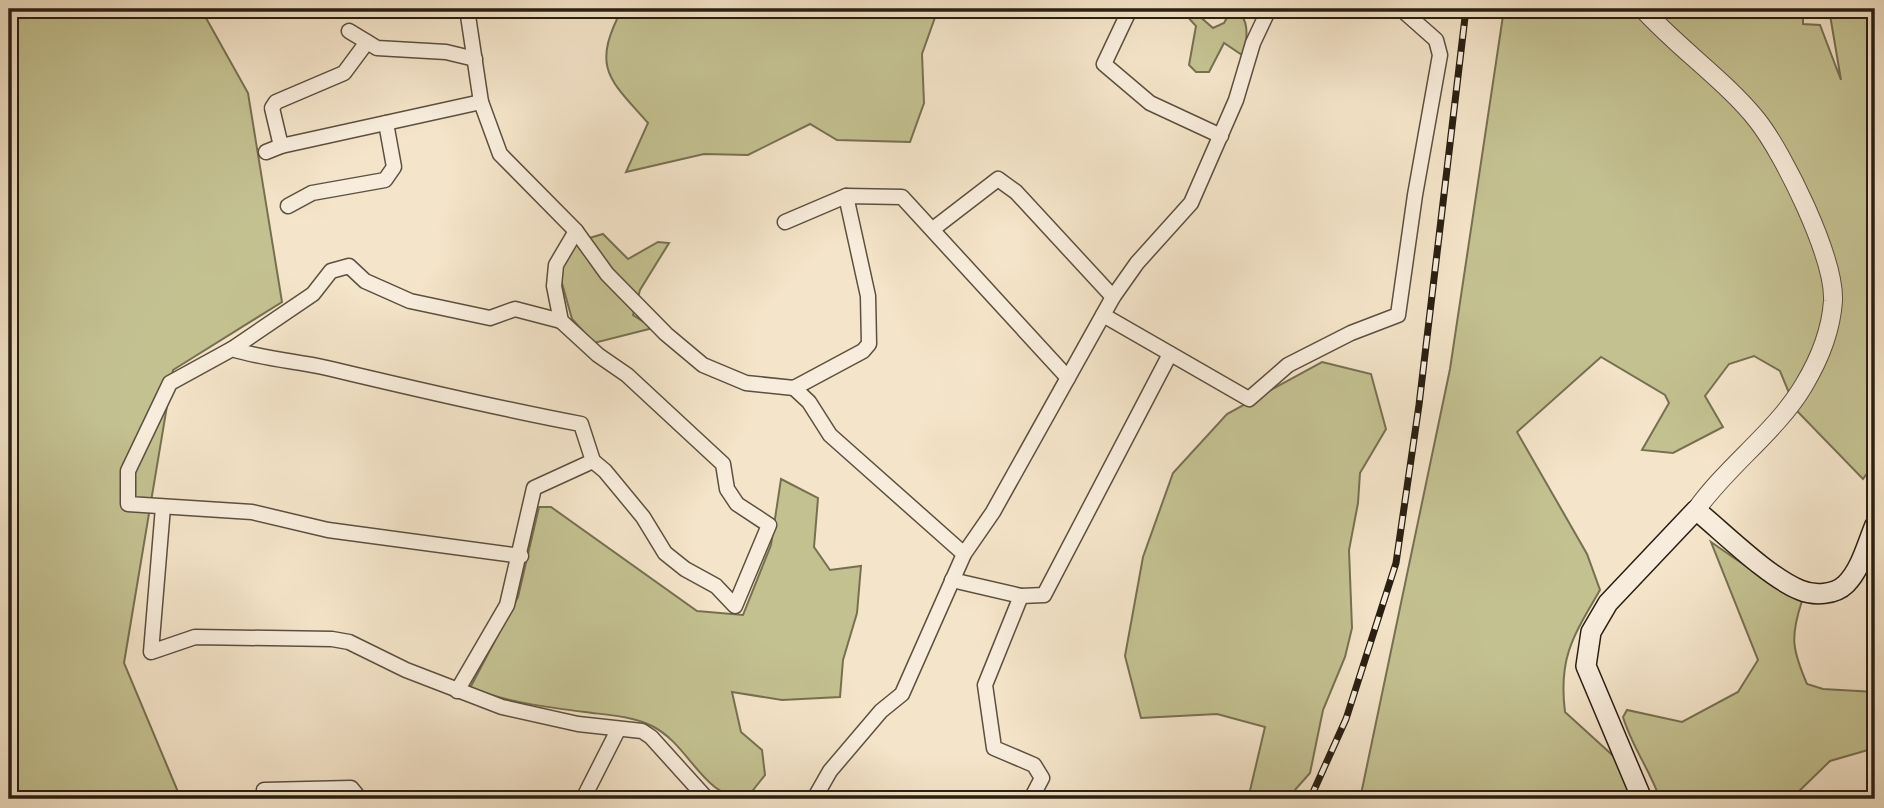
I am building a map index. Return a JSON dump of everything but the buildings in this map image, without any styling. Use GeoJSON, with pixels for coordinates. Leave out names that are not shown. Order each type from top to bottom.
{"type":"FeatureCollection","features":[{"type":"Feature","properties":{"kind":"main road"},"geometry":{"type":"LineString","coordinates":[[1642,799],[1586,666],[1591,632],[1608,603],[1696,510],[1779,577],[1800,590],[1816,594],[1830,592],[1845,585],[1858,567],[1875,525]]}},
{"type":"Feature","properties":{"kind":"street"},"geometry":{"type":"LineString","coordinates":[[467,9],[481,102],[500,154],[576,231],[607,274],[666,334],[703,365],[746,383],[793,388],[863,351],[871,338],[867,296],[846,197]]}},
{"type":"Feature","properties":{"kind":"street"},"geometry":{"type":"LineString","coordinates":[[1130,9],[1104,64],[1150,103],[1221,136]]}},
{"type":"Feature","properties":{"kind":"street"},"geometry":{"type":"LineString","coordinates":[[814,799],[839,761],[881,710],[902,694],[964,554],[993,512],[1113,297],[1137,263],[1191,203],[1237,100],[1253,43],[1269,9]]}},
{"type":"Feature","properties":{"kind":"street"},"geometry":{"type":"LineString","coordinates":[[1103,315],[1249,399],[1288,365],[1351,333],[1398,315],[1415,195],[1440,55],[1436,40],[1401,9]]}},
{"type":"Feature","properties":{"kind":"street"},"geometry":{"type":"LineString","coordinates":[[1643,9],[1757,120],[1780,157],[1813,227],[1826,259],[1833,298],[1829,327],[1817,362],[1802,389],[1696,510]]}},
{"type":"Feature","properties":{"kind":"street"},"geometry":{"type":"LineString","coordinates":[[349,31],[377,48],[446,52],[475,59]]}},
{"type":"Feature","properties":{"kind":"street"},"geometry":{"type":"LineString","coordinates":[[281,146],[272,108],[276,102],[344,73],[367,42]]}},
{"type":"Feature","properties":{"kind":"street"},"geometry":{"type":"LineString","coordinates":[[267,152],[281,146],[481,102]]}},
{"type":"Feature","properties":{"kind":"street"},"geometry":{"type":"LineString","coordinates":[[288,206],[312,193],[385,180],[394,167],[386,123]]}},
{"type":"Feature","properties":{"kind":"street"},"geometry":{"type":"LineString","coordinates":[[933,229],[998,179],[1016,192],[1113,297]]}},
{"type":"Feature","properties":{"kind":"street"},"geometry":{"type":"LineString","coordinates":[[785,222],[846,197],[902,197],[1068,378]]}},
{"type":"Feature","properties":{"kind":"street"},"geometry":{"type":"LineString","coordinates":[[561,321],[554,286],[556,265],[576,231]]}},
{"type":"Feature","properties":{"kind":"street"},"geometry":{"type":"LineString","coordinates":[[232,349],[258,358],[323,368],[487,407],[581,424],[593,461],[605,471],[643,517],[665,553],[685,569],[716,586],[735,606],[769,525],[737,504],[727,489],[723,464],[627,375],[598,355],[561,321],[515,309],[490,318],[410,301],[365,281],[349,266],[331,271],[313,294],[232,349],[170,383],[128,471],[128,504],[252,512],[328,530],[521,556]]}},
{"type":"Feature","properties":{"kind":"street"},"geometry":{"type":"LineString","coordinates":[[952,580],[1021,596],[1044,595],[1170,354]]}},
{"type":"Feature","properties":{"kind":"street"},"geometry":{"type":"LineString","coordinates":[[793,388],[809,402],[830,435],[964,554]]}},
{"type":"Feature","properties":{"kind":"street"},"geometry":{"type":"LineString","coordinates":[[457,691],[507,605],[521,556],[534,488],[593,461]]}},
{"type":"Feature","properties":{"kind":"street"},"geometry":{"type":"LineString","coordinates":[[163,507],[151,652],[195,637],[332,639],[349,642],[405,670],[502,707],[618,730],[642,731],[707,799]]}},
{"type":"Feature","properties":{"kind":"street"},"geometry":{"type":"LineString","coordinates":[[1021,596],[985,685],[994,748],[1034,765],[1042,778],[1031,799]]}},
{"type":"Feature","properties":{"kind":"street"},"geometry":{"type":"LineString","coordinates":[[583,799],[618,730]]}},
{"type":"Feature","properties":{"kind":"street"},"geometry":{"type":"LineString","coordinates":[[271,799],[264,790],[351,788],[360,799]]}},
{"type":"Feature","properties":{"kind":"shaded area"},"geometry":{"type":"Polygon","coordinates":[[[9,9],[201,9],[248,93],[282,302],[173,370],[124,663],[181,799],[9,799],[9,9]]]}},
{"type":"Feature","properties":{"kind":"shaded area"},"geometry":{"type":"Polygon","coordinates":[[[622,9],[938,9],[922,54],[924,103],[910,142],[837,140],[810,124],[748,155],[704,154],[626,172],[648,123],[614,83],[606,59],[613,29],[622,9]]]}},
{"type":"Feature","properties":{"kind":"shaded area"},"geometry":{"type":"Polygon","coordinates":[[[1161,9],[1197,9],[1198,15],[1213,28],[1224,23],[1232,9],[1237,9],[1244,19],[1247,31],[1242,55],[1224,43],[1209,72],[1196,72],[1189,65],[1196,26],[1185,14],[1163,13],[1161,9]]]}},
{"type":"Feature","properties":{"kind":"shaded area"},"geometry":{"type":"Polygon","coordinates":[[[1504,9],[1803,9],[1803,24],[1820,25],[1841,80],[1829,9],[1875,9],[1875,462],[1863,479],[1796,410],[1780,371],[1754,356],[1729,364],[1705,396],[1723,427],[1673,453],[1642,450],[1669,403],[1665,395],[1601,357],[1517,432],[1587,554],[1600,590],[1570,647],[1564,676],[1565,712],[1620,762],[1632,799],[1360,799],[1450,369],[1504,9]]]}},
{"type":"Feature","properties":{"kind":"shaded area"},"geometry":{"type":"Polygon","coordinates":[[[603,234],[628,259],[658,242],[669,243],[640,290],[633,315],[653,328],[594,343],[572,319],[558,269],[579,241],[603,234]]]}},
{"type":"Feature","properties":{"kind":"shaded area"},"geometry":{"type":"Polygon","coordinates":[[[1322,362],[1371,374],[1386,429],[1360,473],[1358,503],[1349,550],[1352,628],[1345,657],[1323,710],[1310,773],[1287,799],[1248,799],[1265,727],[1217,714],[1141,718],[1125,656],[1143,557],[1173,473],[1227,414],[1322,362]]]}},
{"type":"Feature","properties":{"kind":"shaded area"},"geometry":{"type":"Polygon","coordinates":[[[781,479],[818,498],[814,547],[830,570],[861,566],[857,613],[843,660],[840,697],[782,700],[732,692],[741,732],[762,750],[765,775],[746,799],[731,796],[718,789],[677,745],[652,726],[619,716],[526,703],[470,688],[518,597],[539,507],[551,507],[697,611],[743,615],[771,545],[781,479]]]}},
{"type":"Feature","properties":{"kind":"shaded area"},"geometry":{"type":"Polygon","coordinates":[[[1711,542],[1776,587],[1802,601],[1794,643],[1807,684],[1823,689],[1875,692],[1875,748],[1830,761],[1791,799],[1660,799],[1623,717],[1627,710],[1682,722],[1738,692],[1758,660],[1711,542]]]}},
{"type":"Feature","properties":{"kind":"railway"},"geometry":{"type":"LineString","coordinates":[[1310,799],[1346,719],[1396,563],[1419,405],[1466,9]]}}]}
